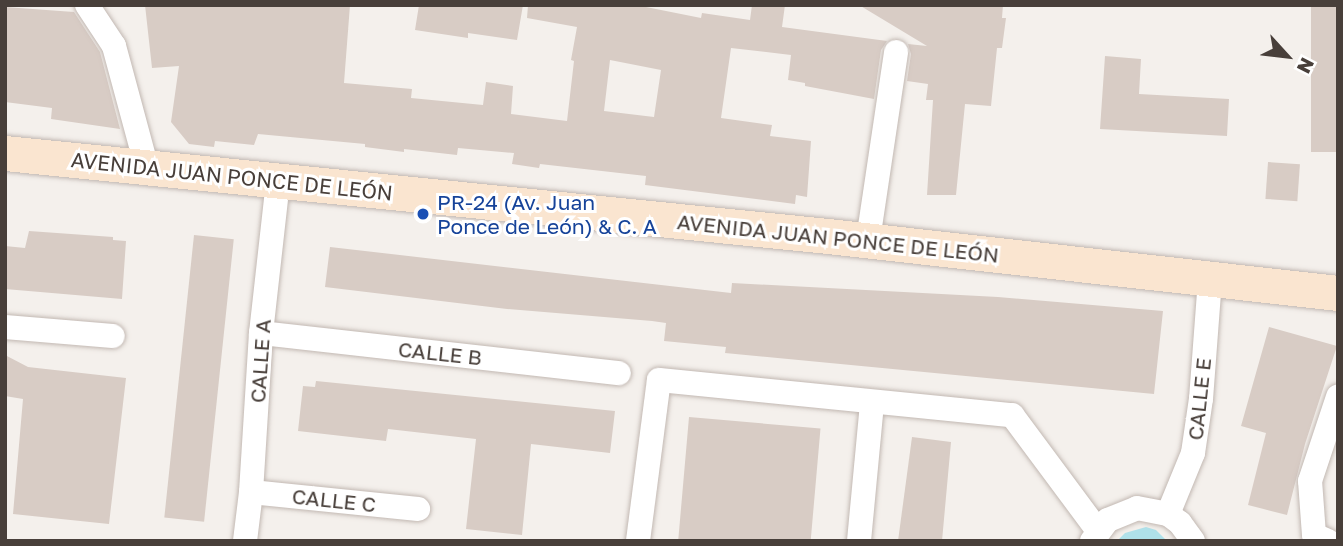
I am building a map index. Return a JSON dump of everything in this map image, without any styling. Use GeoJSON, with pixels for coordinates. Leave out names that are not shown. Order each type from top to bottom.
{"type":"FeatureCollection","features":[{"type":"Feature","properties":{"kind":"main road","name":"AVENIDA JUAN PONCE DE LEÓN"},"geometry":{"type":"LineString","coordinates":[[5,153],[868,240],[1338,293]]}},
{"type":"Feature","properties":{"kind":"street"},"geometry":{"type":"LineString","coordinates":[[88,5],[114,46],[147,168]]}},
{"type":"Feature","properties":{"kind":"street"},"geometry":{"type":"LineString","coordinates":[[868,240],[896,52]]}},
{"type":"Feature","properties":{"kind":"street","name":"CALLE A"},"geometry":{"type":"LineString","coordinates":[[245,541],[251,492],[261,333],[278,181]]}},
{"type":"Feature","properties":{"kind":"street","name":"CALLE E"},"geometry":{"type":"LineString","coordinates":[[1168,514],[1194,453],[1210,279]]}},
{"type":"Feature","properties":{"kind":"street"},"geometry":{"type":"LineString","coordinates":[[5,327],[113,336]]}},
{"type":"Feature","properties":{"kind":"street","name":"CALLE B"},"geometry":{"type":"LineString","coordinates":[[261,333],[619,373]]}},
{"type":"Feature","properties":{"kind":"street"},"geometry":{"type":"LineString","coordinates":[[639,541],[659,380],[1013,415],[1095,536],[1108,520],[1137,508],[1168,514],[1180,523],[1193,541]]}},
{"type":"Feature","properties":{"kind":"street"},"geometry":{"type":"LineString","coordinates":[[1328,541],[1314,535],[1310,481],[1338,397]]}},
{"type":"Feature","properties":{"kind":"street"},"geometry":{"type":"LineString","coordinates":[[859,541],[872,403]]}},
{"type":"Feature","properties":{"kind":"street","name":"CALLE C"},"geometry":{"type":"LineString","coordinates":[[251,492],[418,509]]}},
{"type":"Feature","properties":{"kind":"water"},"geometry":{"type":"Polygon","coordinates":[[[1146,527],[1156,530],[1167,541],[1117,541],[1125,533],[1146,527]]]}},
{"type":"Feature","properties":{"kind":"building"},"geometry":{"type":"Polygon","coordinates":[[[145,5],[350,5],[344,83],[412,89],[411,98],[483,105],[486,82],[513,86],[511,114],[567,121],[574,61],[571,60],[577,27],[527,18],[528,5],[636,5],[701,18],[702,13],[750,20],[752,5],[785,5],[782,27],[887,41],[881,50],[874,99],[805,86],[805,83],[788,80],[791,55],[731,48],[721,118],[772,125],[770,136],[811,141],[807,197],[796,195],[795,204],[645,185],[646,176],[540,164],[539,168],[512,164],[514,153],[458,148],[457,155],[404,149],[404,152],[365,147],[365,144],[258,134],[254,145],[215,141],[214,147],[189,144],[171,122],[179,66],[152,68],[145,5]],[[610,60],[604,111],[654,117],[661,70],[610,60]]]}},
{"type":"Feature","properties":{"kind":"building"},"geometry":{"type":"Polygon","coordinates":[[[419,5],[523,5],[517,40],[468,33],[468,38],[415,30],[419,5]]]}},
{"type":"Feature","properties":{"kind":"building"},"geometry":{"type":"Polygon","coordinates":[[[859,5],[1003,5],[1002,18],[1006,18],[1002,48],[997,48],[991,106],[965,104],[956,195],[927,195],[933,100],[926,100],[928,84],[907,81],[911,54],[908,44],[927,46],[859,5]]]}},
{"type":"Feature","properties":{"kind":"building"},"geometry":{"type":"Polygon","coordinates":[[[1311,5],[1338,5],[1338,152],[1311,152],[1311,5]]]}},
{"type":"Feature","properties":{"kind":"building"},"geometry":{"type":"Polygon","coordinates":[[[5,7],[74,12],[100,52],[120,129],[51,119],[52,108],[5,102],[5,7]]]}},
{"type":"Feature","properties":{"kind":"building"},"geometry":{"type":"Polygon","coordinates":[[[1105,56],[1141,59],[1139,94],[1229,99],[1227,136],[1100,129],[1105,56]]]}},
{"type":"Feature","properties":{"kind":"building"},"geometry":{"type":"Polygon","coordinates":[[[1268,162],[1300,164],[1297,201],[1265,199],[1268,162]]]}},
{"type":"Feature","properties":{"kind":"building"},"geometry":{"type":"Polygon","coordinates":[[[29,231],[113,237],[113,240],[126,241],[122,299],[5,289],[5,246],[25,248],[29,231]]]}},
{"type":"Feature","properties":{"kind":"building"},"geometry":{"type":"Polygon","coordinates":[[[194,235],[234,239],[204,522],[164,517],[194,235]]]}},
{"type":"Feature","properties":{"kind":"building"},"geometry":{"type":"Polygon","coordinates":[[[330,247],[731,293],[732,283],[998,297],[1163,311],[1154,394],[725,353],[726,347],[664,341],[666,323],[507,309],[325,287],[330,247]]]}},
{"type":"Feature","properties":{"kind":"building"},"geometry":{"type":"Polygon","coordinates":[[[1269,327],[1337,346],[1305,444],[1287,515],[1248,505],[1266,433],[1241,426],[1269,327]]]}},
{"type":"Feature","properties":{"kind":"building"},"geometry":{"type":"Polygon","coordinates":[[[5,355],[28,367],[126,378],[109,524],[13,514],[23,399],[5,396],[5,355]]]}},
{"type":"Feature","properties":{"kind":"building"},"geometry":{"type":"Polygon","coordinates":[[[316,381],[615,411],[610,453],[531,444],[522,535],[466,529],[476,439],[388,429],[386,441],[298,431],[303,386],[315,387],[316,381]]]}},
{"type":"Feature","properties":{"kind":"building"},"geometry":{"type":"Polygon","coordinates":[[[689,417],[820,429],[811,541],[678,541],[689,417]]]}},
{"type":"Feature","properties":{"kind":"building"},"geometry":{"type":"Polygon","coordinates":[[[912,437],[951,442],[942,541],[898,541],[912,437]]]}},
{"type":"Feature","properties":{"kind":"place","name":"PR-24 (Av. Juan Ponce de León) & C. A"},"geometry":{"type":"Point","coordinates":[423,214]}}]}
